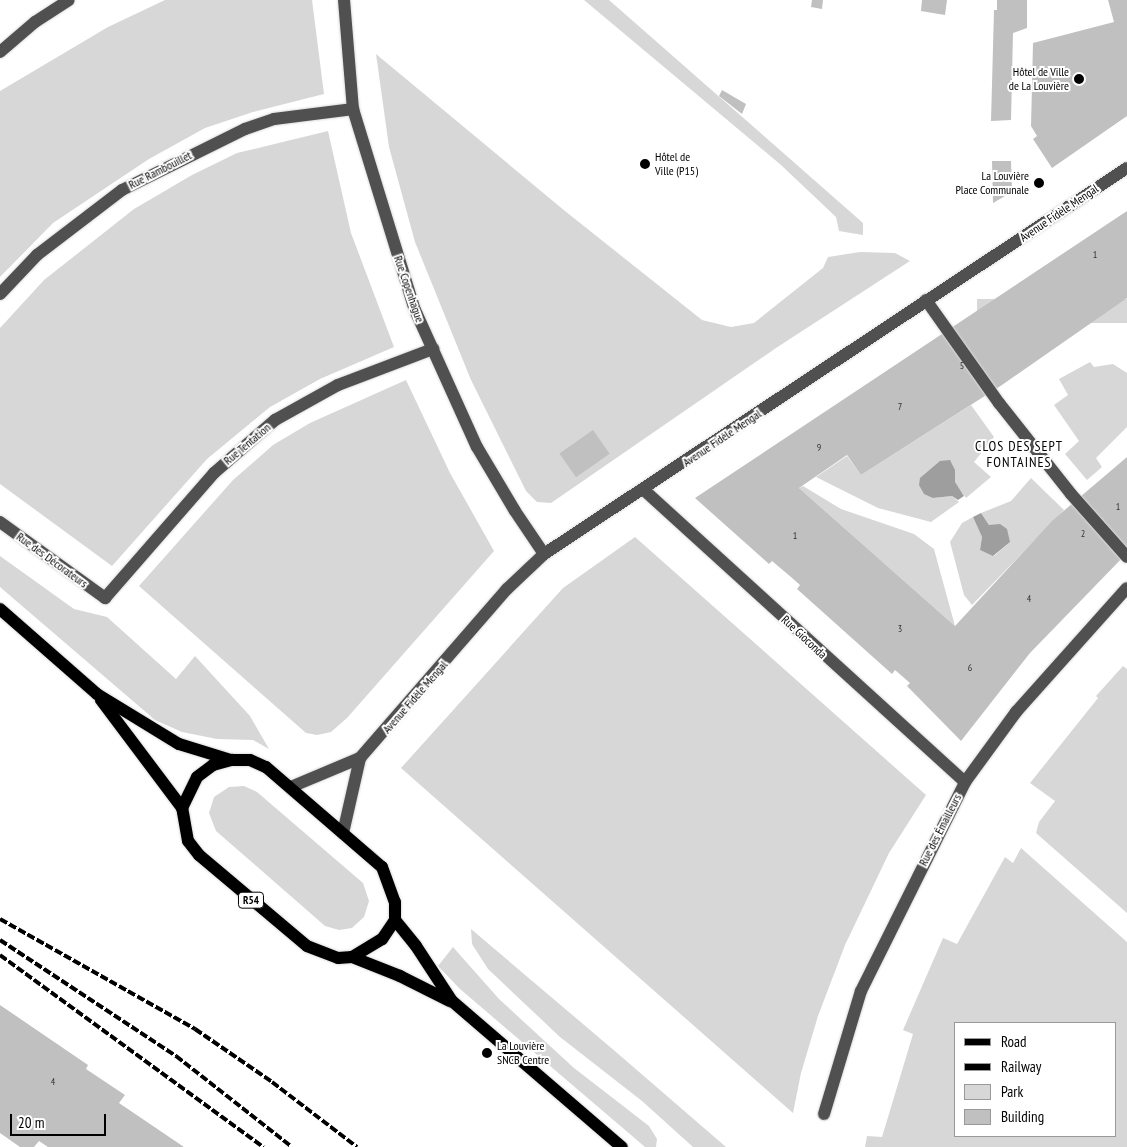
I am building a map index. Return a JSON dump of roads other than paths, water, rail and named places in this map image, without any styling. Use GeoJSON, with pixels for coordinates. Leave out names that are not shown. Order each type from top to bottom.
{"type":"FeatureCollection","features":[{"type":"Feature","properties":{"kind":"main road","name":"R54"},"geometry":{"type":"LineString","coordinates":[[0,609],[97,694],[179,744],[232,760]]}},
{"type":"Feature","properties":{"kind":"main road","name":"R54"},"geometry":{"type":"LineString","coordinates":[[97,694],[182,808],[188,841],[199,855],[306,946],[338,958],[352,957],[400,976],[452,1002],[622,1147]]}},
{"type":"Feature","properties":{"kind":"main road","name":"R54"},"geometry":{"type":"LineString","coordinates":[[182,808],[197,777],[213,765],[232,760],[250,760],[266,767],[382,867],[395,902],[395,920],[416,946],[452,1002]]}},
{"type":"Feature","properties":{"kind":"main road"},"geometry":{"type":"LineString","coordinates":[[352,957],[382,939],[395,920]]}},
{"type":"Feature","properties":{"kind":"street"},"geometry":{"type":"LineString","coordinates":[[0,52],[35,22],[69,0]]}},
{"type":"Feature","properties":{"kind":"street","name":"Rue Copenhague"},"geometry":{"type":"LineString","coordinates":[[344,0],[353,109],[415,310],[477,446],[514,512],[544,554]]}},
{"type":"Feature","properties":{"kind":"street","name":"Rue Rambouillet"},"geometry":{"type":"LineString","coordinates":[[0,294],[36,255],[122,190],[245,129],[274,119],[353,109]]}},
{"type":"Feature","properties":{"kind":"street","name":"Avenue Fidèle Mengal"},"geometry":{"type":"LineString","coordinates":[[291,787],[360,758],[507,589],[544,554],[644,490],[926,300],[1127,168]]}},
{"type":"Feature","properties":{"kind":"street"},"geometry":{"type":"LineString","coordinates":[[926,300],[998,403],[1071,494],[1127,557]]}},
{"type":"Feature","properties":{"kind":"street","name":"Rue Tentation"},"geometry":{"type":"LineString","coordinates":[[105,598],[214,473],[268,426],[338,385],[433,349]]}},
{"type":"Feature","properties":{"kind":"street","name":"Rue Gioconda"},"geometry":{"type":"LineString","coordinates":[[644,490],[965,782]]}},
{"type":"Feature","properties":{"kind":"street","name":"Rue des Décorateurs"},"geometry":{"type":"LineString","coordinates":[[0,522],[105,598]]}},
{"type":"Feature","properties":{"kind":"street","name":"Rue des Émailleurs"},"geometry":{"type":"LineString","coordinates":[[824,1114],[861,991],[965,782],[1016,712],[1127,588]]}},
{"type":"Feature","properties":{"kind":"street","name":"Avenue Fidèle Mengal"},"geometry":{"type":"LineString","coordinates":[[342,833],[360,758]]}},
{"type":"Feature","properties":{"kind":"railway"},"geometry":{"type":"LineString","coordinates":[[0,919],[195,1029],[272,1082],[357,1147]]}},
{"type":"Feature","properties":{"kind":"railway"},"geometry":{"type":"LineString","coordinates":[[0,940],[176,1056],[292,1147]]}},
{"type":"Feature","properties":{"kind":"railway"},"geometry":{"type":"LineString","coordinates":[[0,955],[263,1147]]}},
{"type":"Feature","properties":{"kind":"place","name":"Hôtel de Ville de La Louvière"},"geometry":{"type":"Point","coordinates":[1079,79]}},
{"type":"Feature","properties":{"kind":"place","name":"Hôtel de Ville (P15)"},"geometry":{"type":"Point","coordinates":[645,164]}},
{"type":"Feature","properties":{"kind":"place","name":"La Louvière Place Communale"},"geometry":{"type":"Point","coordinates":[1039,183]}},
{"type":"Feature","properties":{"kind":"place","name":"La Louvière SNCB Centre"},"geometry":{"type":"Point","coordinates":[487,1053]}},
{"type":"Feature","properties":{"kind":"district","name":"CLOS DES SEPT FONTAINES"},"geometry":{"type":"Point","coordinates":[1019,454]}}]}
